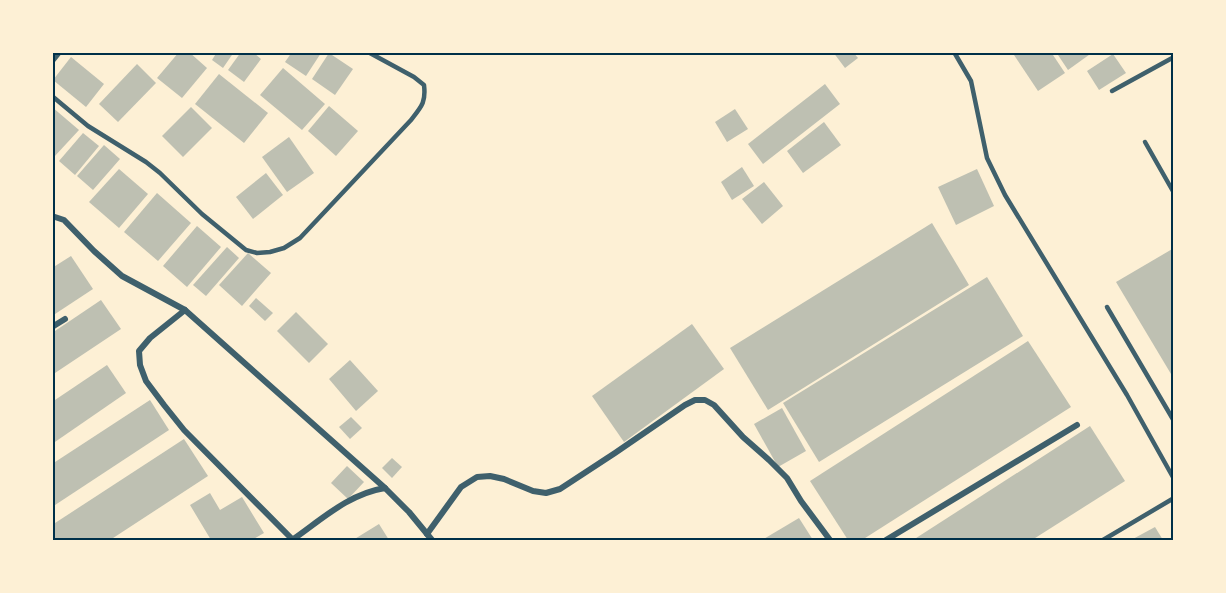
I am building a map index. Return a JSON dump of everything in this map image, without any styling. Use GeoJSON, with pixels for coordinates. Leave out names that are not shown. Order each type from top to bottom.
{"type":"FeatureCollection","features":[{"type":"Feature","properties":{"kind":"street"},"geometry":{"type":"LineString","coordinates":[[52,216],[64,220],[122,276],[185,310],[385,488],[432,540]]}},
{"type":"Feature","properties":{"kind":"street"},"geometry":{"type":"LineString","coordinates":[[185,310],[150,338],[139,351],[140,364],[146,381],[184,430],[292,540],[329,513],[357,497],[369,491],[385,488]]}},
{"type":"Feature","properties":{"kind":"street"},"geometry":{"type":"LineString","coordinates":[[52,327],[66,319]]}},
{"type":"Feature","properties":{"kind":"street"},"geometry":{"type":"LineString","coordinates":[[427,534],[461,487],[477,477],[490,476],[504,479],[533,491],[546,493],[560,489],[685,405],[695,400],[705,400],[714,405],[743,437],[787,478],[830,540]]}},
{"type":"Feature","properties":{"kind":"street"},"geometry":{"type":"LineString","coordinates":[[886,540],[1077,425]]}},
{"type":"Feature","properties":{"kind":"lane"},"geometry":{"type":"LineString","coordinates":[[52,62],[60,52]]}},
{"type":"Feature","properties":{"kind":"lane"},"geometry":{"type":"LineString","coordinates":[[52,96],[88,126],[160,173],[202,214],[246,250],[256,253],[270,252],[285,248],[300,238],[411,120],[421,106],[425,97],[424,85],[414,77],[368,52]]}},
{"type":"Feature","properties":{"kind":"lane"},"geometry":{"type":"LineString","coordinates":[[954,52],[971,81],[987,158],[1001,186],[1127,395],[1173,479]]}},
{"type":"Feature","properties":{"kind":"lane"},"geometry":{"type":"LineString","coordinates":[[1112,91],[1173,57]]}},
{"type":"Feature","properties":{"kind":"lane"},"geometry":{"type":"LineString","coordinates":[[1145,142],[1173,193]]}},
{"type":"Feature","properties":{"kind":"lane"},"geometry":{"type":"LineString","coordinates":[[1107,307],[1173,421]]}},
{"type":"Feature","properties":{"kind":"lane"},"geometry":{"type":"LineString","coordinates":[[1103,540],[1173,498]]}},
{"type":"Feature","properties":{"kind":"building"},"geometry":{"type":"Polygon","coordinates":[[[179,52],[189,52],[207,68],[182,98],[157,78],[179,52]]]}},
{"type":"Feature","properties":{"kind":"building"},"geometry":{"type":"Polygon","coordinates":[[[217,52],[234,52],[223,68],[212,60],[217,52]]]}},
{"type":"Feature","properties":{"kind":"building"},"geometry":{"type":"Polygon","coordinates":[[[241,52],[253,52],[261,59],[244,82],[228,70],[241,52]]]}},
{"type":"Feature","properties":{"kind":"building"},"geometry":{"type":"Polygon","coordinates":[[[292,52],[321,53],[306,76],[285,62],[292,52]]]}},
{"type":"Feature","properties":{"kind":"building"},"geometry":{"type":"Polygon","coordinates":[[[833,52],[853,52],[858,58],[845,68],[833,52]]]}},
{"type":"Feature","properties":{"kind":"building"},"geometry":{"type":"Polygon","coordinates":[[[1012,52],[1051,52],[1065,73],[1038,91],[1012,52]]]}},
{"type":"Feature","properties":{"kind":"building"},"geometry":{"type":"Polygon","coordinates":[[[1056,52],[1093,52],[1068,70],[1056,52]]]}},
{"type":"Feature","properties":{"kind":"building"},"geometry":{"type":"Polygon","coordinates":[[[329,53],[353,69],[335,95],[312,79],[329,53]]]}},
{"type":"Feature","properties":{"kind":"building"},"geometry":{"type":"Polygon","coordinates":[[[1113,54],[1126,73],[1099,90],[1087,71],[1113,54]]]}},
{"type":"Feature","properties":{"kind":"building"},"geometry":{"type":"Polygon","coordinates":[[[71,57],[104,84],[86,107],[53,80],[71,57]]]}},
{"type":"Feature","properties":{"kind":"building"},"geometry":{"type":"Polygon","coordinates":[[[137,64],[156,83],[118,122],[99,104],[137,64]]]}},
{"type":"Feature","properties":{"kind":"building"},"geometry":{"type":"Polygon","coordinates":[[[283,68],[325,104],[302,130],[260,95],[283,68]]]}},
{"type":"Feature","properties":{"kind":"building"},"geometry":{"type":"Polygon","coordinates":[[[219,74],[268,113],[244,143],[195,104],[219,74]]]}},
{"type":"Feature","properties":{"kind":"building"},"geometry":{"type":"Polygon","coordinates":[[[825,84],[840,104],[763,164],[748,144],[825,84]]]}},
{"type":"Feature","properties":{"kind":"building"},"geometry":{"type":"Polygon","coordinates":[[[329,106],[358,131],[336,156],[308,131],[329,106]]]}},
{"type":"Feature","properties":{"kind":"building"},"geometry":{"type":"Polygon","coordinates":[[[52,107],[79,130],[54,157],[52,155],[52,107]]]}},
{"type":"Feature","properties":{"kind":"building"},"geometry":{"type":"Polygon","coordinates":[[[191,107],[212,128],[183,157],[162,136],[191,107]]]}},
{"type":"Feature","properties":{"kind":"building"},"geometry":{"type":"Polygon","coordinates":[[[735,109],[748,129],[727,142],[715,122],[735,109]]]}},
{"type":"Feature","properties":{"kind":"building"},"geometry":{"type":"Polygon","coordinates":[[[824,122],[841,145],[803,173],[787,151],[824,122]]]}},
{"type":"Feature","properties":{"kind":"building"},"geometry":{"type":"Polygon","coordinates":[[[83,133],[99,146],[75,175],[59,161],[83,133]]]}},
{"type":"Feature","properties":{"kind":"building"},"geometry":{"type":"Polygon","coordinates":[[[289,137],[314,173],[287,192],[262,157],[289,137]]]}},
{"type":"Feature","properties":{"kind":"building"},"geometry":{"type":"Polygon","coordinates":[[[104,145],[120,159],[93,190],[77,176],[104,145]]]}},
{"type":"Feature","properties":{"kind":"building"},"geometry":{"type":"Polygon","coordinates":[[[742,167],[754,186],[732,200],[721,182],[742,167]]]}},
{"type":"Feature","properties":{"kind":"building"},"geometry":{"type":"Polygon","coordinates":[[[119,169],[148,194],[119,228],[89,202],[119,169]]]}},
{"type":"Feature","properties":{"kind":"building"},"geometry":{"type":"Polygon","coordinates":[[[977,169],[994,206],[956,225],[938,187],[977,169]]]}},
{"type":"Feature","properties":{"kind":"building"},"geometry":{"type":"Polygon","coordinates":[[[266,173],[283,195],[253,219],[236,197],[266,173]]]}},
{"type":"Feature","properties":{"kind":"building"},"geometry":{"type":"Polygon","coordinates":[[[764,182],[783,206],[762,224],[742,199],[764,182]]]}},
{"type":"Feature","properties":{"kind":"building"},"geometry":{"type":"Polygon","coordinates":[[[157,193],[191,223],[158,261],[124,232],[157,193]]]}},
{"type":"Feature","properties":{"kind":"building"},"geometry":{"type":"Polygon","coordinates":[[[932,223],[969,285],[768,410],[730,348],[932,223]]]}},
{"type":"Feature","properties":{"kind":"building"},"geometry":{"type":"Polygon","coordinates":[[[197,226],[221,247],[187,287],[163,266],[197,226]]]}},
{"type":"Feature","properties":{"kind":"building"},"geometry":{"type":"Polygon","coordinates":[[[227,247],[239,258],[206,296],[193,285],[227,247]]]}},
{"type":"Feature","properties":{"kind":"building"},"geometry":{"type":"Polygon","coordinates":[[[1174,248],[1174,379],[1116,282],[1174,248]]]}},
{"type":"Feature","properties":{"kind":"building"},"geometry":{"type":"Polygon","coordinates":[[[248,253],[271,273],[242,306],[219,285],[248,253]]]}},
{"type":"Feature","properties":{"kind":"building"},"geometry":{"type":"Polygon","coordinates":[[[71,256],[93,289],[52,316],[52,268],[71,256]]]}},
{"type":"Feature","properties":{"kind":"building"},"geometry":{"type":"Polygon","coordinates":[[[987,277],[1023,336],[819,462],[783,403],[987,277]]]}},
{"type":"Feature","properties":{"kind":"building"},"geometry":{"type":"Polygon","coordinates":[[[256,298],[273,313],[265,321],[249,306],[256,298]]]}},
{"type":"Feature","properties":{"kind":"building"},"geometry":{"type":"Polygon","coordinates":[[[101,300],[121,329],[52,375],[52,333],[101,300]]]}},
{"type":"Feature","properties":{"kind":"building"},"geometry":{"type":"Polygon","coordinates":[[[296,312],[328,344],[309,363],[277,331],[296,312]]]}},
{"type":"Feature","properties":{"kind":"building"},"geometry":{"type":"Polygon","coordinates":[[[692,324],[724,369],[624,442],[592,396],[692,324]]]}},
{"type":"Feature","properties":{"kind":"building"},"geometry":{"type":"Polygon","coordinates":[[[1028,341],[1071,407],[862,540],[848,540],[810,481],[1028,341]]]}},
{"type":"Feature","properties":{"kind":"building"},"geometry":{"type":"Polygon","coordinates":[[[350,360],[378,391],[356,411],[329,379],[350,360]]]}},
{"type":"Feature","properties":{"kind":"building"},"geometry":{"type":"Polygon","coordinates":[[[107,365],[126,393],[52,444],[52,402],[107,365]]]}},
{"type":"Feature","properties":{"kind":"building"},"geometry":{"type":"Polygon","coordinates":[[[150,400],[169,430],[52,507],[52,464],[150,400]]]}},
{"type":"Feature","properties":{"kind":"building"},"geometry":{"type":"Polygon","coordinates":[[[782,408],[806,451],[778,467],[754,424],[782,408]]]}},
{"type":"Feature","properties":{"kind":"building"},"geometry":{"type":"Polygon","coordinates":[[[351,417],[362,428],[350,439],[339,427],[351,417]]]}},
{"type":"Feature","properties":{"kind":"building"},"geometry":{"type":"Polygon","coordinates":[[[1090,426],[1125,481],[1032,540],[913,540],[1090,426]]]}},
{"type":"Feature","properties":{"kind":"building"},"geometry":{"type":"Polygon","coordinates":[[[184,439],[208,476],[110,540],[52,540],[52,525],[184,439]]]}},
{"type":"Feature","properties":{"kind":"building"},"geometry":{"type":"Polygon","coordinates":[[[392,458],[402,467],[392,478],[382,468],[392,458]]]}},
{"type":"Feature","properties":{"kind":"building"},"geometry":{"type":"Polygon","coordinates":[[[347,466],[364,482],[348,499],[331,483],[347,466]]]}},
{"type":"Feature","properties":{"kind":"building"},"geometry":{"type":"Polygon","coordinates":[[[210,493],[220,510],[242,497],[264,533],[252,540],[211,540],[190,505],[210,493]]]}},
{"type":"Feature","properties":{"kind":"building"},"geometry":{"type":"Polygon","coordinates":[[[799,518],[813,540],[762,540],[799,518]]]}},
{"type":"Feature","properties":{"kind":"building"},"geometry":{"type":"Polygon","coordinates":[[[379,524],[389,540],[353,540],[379,524]]]}},
{"type":"Feature","properties":{"kind":"building"},"geometry":{"type":"Polygon","coordinates":[[[1155,527],[1163,540],[1131,540],[1155,527]]]}}]}
